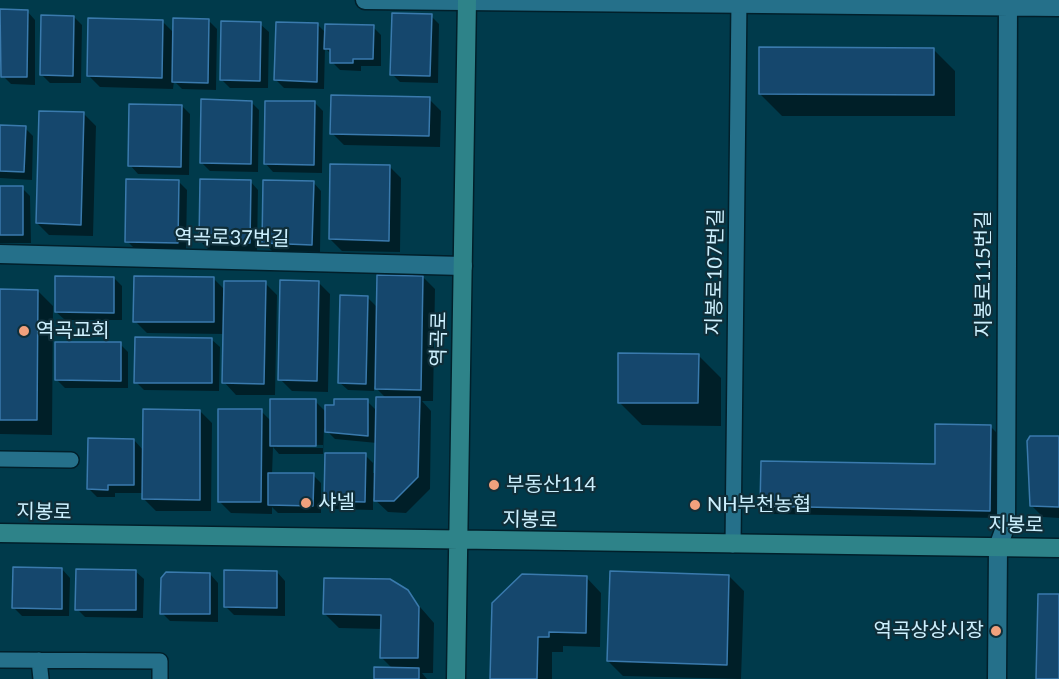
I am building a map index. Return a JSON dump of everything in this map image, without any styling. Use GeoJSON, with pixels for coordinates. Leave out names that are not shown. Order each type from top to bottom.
{"type":"FeatureCollection","features":[{"type":"Feature","properties":{"kind":"street"},"geometry":{"type":"LineString","coordinates":[[364,0],[1008,3],[1059,7]]}},
{"type":"Feature","properties":{"kind":"street","name":"역곡로"},"geometry":{"type":"LineString","coordinates":[[456,679],[467,1]]}},
{"type":"Feature","properties":{"kind":"street","name":"지봉로115번길"},"geometry":{"type":"LineString","coordinates":[[997,679],[998,547],[1006,525],[1008,3]]}},
{"type":"Feature","properties":{"kind":"street","name":"역곡로37번길"},"geometry":{"type":"LineString","coordinates":[[0,254],[463,266]]}},
{"type":"Feature","properties":{"kind":"street","name":"지봉로"},"geometry":{"type":"LineString","coordinates":[[0,533],[1059,548]]}},
{"type":"Feature","properties":{"kind":"lane","name":"지봉로107번길"},"geometry":{"type":"LineString","coordinates":[[733,545],[739,3]]}},
{"type":"Feature","properties":{"kind":"lane"},"geometry":{"type":"LineString","coordinates":[[0,459],[71,460]]}},
{"type":"Feature","properties":{"kind":"lane"},"geometry":{"type":"LineString","coordinates":[[0,660],[160,661],[160,679]]}},
{"type":"Feature","properties":{"kind":"lane"},"geometry":{"type":"LineString","coordinates":[[39,660],[40,679]]}},
{"type":"Feature","properties":{"kind":"building"},"geometry":{"type":"Polygon","coordinates":[[[0,9],[28,10],[27,77],[1,77],[0,9]]]}},
{"type":"Feature","properties":{"kind":"building"},"geometry":{"type":"Polygon","coordinates":[[[392,13],[432,14],[430,76],[390,75],[392,13]]]}},
{"type":"Feature","properties":{"kind":"building"},"geometry":{"type":"Polygon","coordinates":[[[41,15],[74,16],[73,76],[40,75],[41,15]]]}},
{"type":"Feature","properties":{"kind":"building"},"geometry":{"type":"Polygon","coordinates":[[[88,18],[163,20],[162,78],[87,76],[88,18]]]}},
{"type":"Feature","properties":{"kind":"building"},"geometry":{"type":"Polygon","coordinates":[[[173,18],[209,19],[208,83],[172,82],[173,18]]]}},
{"type":"Feature","properties":{"kind":"building"},"geometry":{"type":"Polygon","coordinates":[[[221,21],[261,22],[260,81],[220,80],[221,21]]]}},
{"type":"Feature","properties":{"kind":"building"},"geometry":{"type":"Polygon","coordinates":[[[276,22],[318,23],[317,82],[274,80],[276,22]]]}},
{"type":"Feature","properties":{"kind":"building"},"geometry":{"type":"Polygon","coordinates":[[[325,24],[374,25],[373,59],[353,59],[353,63],[330,63],[330,49],[324,49],[325,24]]]}},
{"type":"Feature","properties":{"kind":"building"},"geometry":{"type":"Polygon","coordinates":[[[759,47],[934,48],[934,95],[759,94],[759,47]]]}},
{"type":"Feature","properties":{"kind":"building"},"geometry":{"type":"Polygon","coordinates":[[[331,95],[430,97],[429,136],[330,134],[331,95]]]}},
{"type":"Feature","properties":{"kind":"building"},"geometry":{"type":"Polygon","coordinates":[[[201,99],[252,101],[251,164],[200,163],[201,99]]]}},
{"type":"Feature","properties":{"kind":"building"},"geometry":{"type":"Polygon","coordinates":[[[265,101],[315,101],[314,165],[264,164],[265,101]]]}},
{"type":"Feature","properties":{"kind":"building"},"geometry":{"type":"Polygon","coordinates":[[[129,104],[182,105],[181,167],[128,166],[129,104]]]}},
{"type":"Feature","properties":{"kind":"building"},"geometry":{"type":"Polygon","coordinates":[[[39,111],[84,112],[81,225],[36,223],[39,111]]]}},
{"type":"Feature","properties":{"kind":"building"},"geometry":{"type":"Polygon","coordinates":[[[0,125],[26,126],[24,172],[0,171],[0,125]]]}},
{"type":"Feature","properties":{"kind":"building"},"geometry":{"type":"Polygon","coordinates":[[[330,164],[390,165],[389,241],[329,239],[330,164]]]}},
{"type":"Feature","properties":{"kind":"building"},"geometry":{"type":"Polygon","coordinates":[[[126,179],[179,180],[178,243],[125,242],[126,179]]]}},
{"type":"Feature","properties":{"kind":"building"},"geometry":{"type":"Polygon","coordinates":[[[200,179],[251,180],[250,243],[199,242],[200,179]]]}},
{"type":"Feature","properties":{"kind":"building"},"geometry":{"type":"Polygon","coordinates":[[[263,180],[314,181],[312,245],[262,243],[263,180]]]}},
{"type":"Feature","properties":{"kind":"building"},"geometry":{"type":"Polygon","coordinates":[[[0,186],[23,186],[23,235],[0,235],[0,186]]]}},
{"type":"Feature","properties":{"kind":"building"},"geometry":{"type":"Polygon","coordinates":[[[377,275],[423,276],[421,390],[375,389],[377,275]]]}},
{"type":"Feature","properties":{"kind":"building"},"geometry":{"type":"Polygon","coordinates":[[[55,276],[114,277],[114,313],[55,312],[55,276]]]}},
{"type":"Feature","properties":{"kind":"building"},"geometry":{"type":"Polygon","coordinates":[[[134,276],[214,277],[214,322],[133,322],[134,276]]]}},
{"type":"Feature","properties":{"kind":"building"},"geometry":{"type":"Polygon","coordinates":[[[280,280],[319,281],[317,381],[278,380],[280,280]]]}},
{"type":"Feature","properties":{"kind":"building"},"geometry":{"type":"Polygon","coordinates":[[[224,281],[266,281],[264,384],[222,383],[224,281]]]}},
{"type":"Feature","properties":{"kind":"building"},"geometry":{"type":"Polygon","coordinates":[[[0,289],[38,290],[37,420],[0,420],[0,289]]]}},
{"type":"Feature","properties":{"kind":"building"},"geometry":{"type":"Polygon","coordinates":[[[340,295],[368,296],[366,384],[338,383],[340,295]]]}},
{"type":"Feature","properties":{"kind":"building"},"geometry":{"type":"Polygon","coordinates":[[[135,337],[212,338],[212,383],[134,383],[135,337]]]}},
{"type":"Feature","properties":{"kind":"building"},"geometry":{"type":"Polygon","coordinates":[[[55,342],[121,342],[121,381],[55,380],[55,342]]]}},
{"type":"Feature","properties":{"kind":"building"},"geometry":{"type":"Polygon","coordinates":[[[618,353],[699,354],[698,403],[618,403],[618,353]]]}},
{"type":"Feature","properties":{"kind":"building"},"geometry":{"type":"Polygon","coordinates":[[[376,397],[420,397],[418,477],[394,501],[374,501],[376,397]]]}},
{"type":"Feature","properties":{"kind":"building"},"geometry":{"type":"Polygon","coordinates":[[[270,399],[316,399],[316,446],[270,446],[270,399]]]}},
{"type":"Feature","properties":{"kind":"building"},"geometry":{"type":"Polygon","coordinates":[[[334,399],[368,399],[368,436],[325,432],[325,405],[334,405],[334,399]]]}},
{"type":"Feature","properties":{"kind":"building"},"geometry":{"type":"Polygon","coordinates":[[[143,409],[200,410],[200,500],[142,499],[143,409]]]}},
{"type":"Feature","properties":{"kind":"building"},"geometry":{"type":"Polygon","coordinates":[[[218,409],[262,409],[261,502],[218,502],[218,409]]]}},
{"type":"Feature","properties":{"kind":"building"},"geometry":{"type":"Polygon","coordinates":[[[935,424],[991,425],[990,511],[760,506],[761,461],[935,464],[935,424]]]}},
{"type":"Feature","properties":{"kind":"building"},"geometry":{"type":"Polygon","coordinates":[[[1030,436],[1059,436],[1059,507],[1030,506],[1027,441],[1030,436]]]}},
{"type":"Feature","properties":{"kind":"building"},"geometry":{"type":"Polygon","coordinates":[[[88,438],[134,439],[134,485],[108,485],[108,490],[87,489],[88,438]]]}},
{"type":"Feature","properties":{"kind":"building"},"geometry":{"type":"Polygon","coordinates":[[[325,453],[366,453],[365,502],[324,501],[325,453]]]}},
{"type":"Feature","properties":{"kind":"building"},"geometry":{"type":"Polygon","coordinates":[[[268,473],[314,473],[313,506],[268,505],[268,473]]]}},
{"type":"Feature","properties":{"kind":"building"},"geometry":{"type":"Polygon","coordinates":[[[13,567],[62,568],[62,609],[12,608],[13,567]]]}},
{"type":"Feature","properties":{"kind":"building"},"geometry":{"type":"Polygon","coordinates":[[[76,569],[136,570],[136,610],[75,610],[76,569]]]}},
{"type":"Feature","properties":{"kind":"building"},"geometry":{"type":"Polygon","coordinates":[[[224,570],[277,571],[277,608],[224,607],[224,570]]]}},
{"type":"Feature","properties":{"kind":"building"},"geometry":{"type":"Polygon","coordinates":[[[610,571],[729,575],[727,665],[607,661],[610,571]]]}},
{"type":"Feature","properties":{"kind":"building"},"geometry":{"type":"Polygon","coordinates":[[[166,572],[210,573],[210,614],[160,614],[161,578],[166,572]]]}},
{"type":"Feature","properties":{"kind":"building"},"geometry":{"type":"Polygon","coordinates":[[[522,574],[587,576],[586,633],[549,632],[549,637],[538,637],[537,679],[490,679],[492,603],[522,574]]]}},
{"type":"Feature","properties":{"kind":"building"},"geometry":{"type":"Polygon","coordinates":[[[324,578],[390,579],[408,590],[419,607],[418,658],[380,658],[381,615],[323,614],[324,578]]]}},
{"type":"Feature","properties":{"kind":"building"},"geometry":{"type":"Polygon","coordinates":[[[1038,594],[1059,594],[1059,679],[1036,679],[1038,594]]]}},
{"type":"Feature","properties":{"kind":"building"},"geometry":{"type":"Polygon","coordinates":[[[374,667],[419,668],[419,679],[374,679],[374,667]]]}},
{"type":"Feature","properties":{"kind":"place","name":"역곡교회"},"geometry":{"type":"Point","coordinates":[24,331]}},
{"type":"Feature","properties":{"kind":"place","name":"부동산114"},"geometry":{"type":"Point","coordinates":[494,485]}},
{"type":"Feature","properties":{"kind":"place","name":"샤넬"},"geometry":{"type":"Point","coordinates":[306,503]}},
{"type":"Feature","properties":{"kind":"place","name":"NH부천농협"},"geometry":{"type":"Point","coordinates":[695,505]}},
{"type":"Feature","properties":{"kind":"place","name":"역곡상상시장"},"geometry":{"type":"Point","coordinates":[996,631]}}]}
